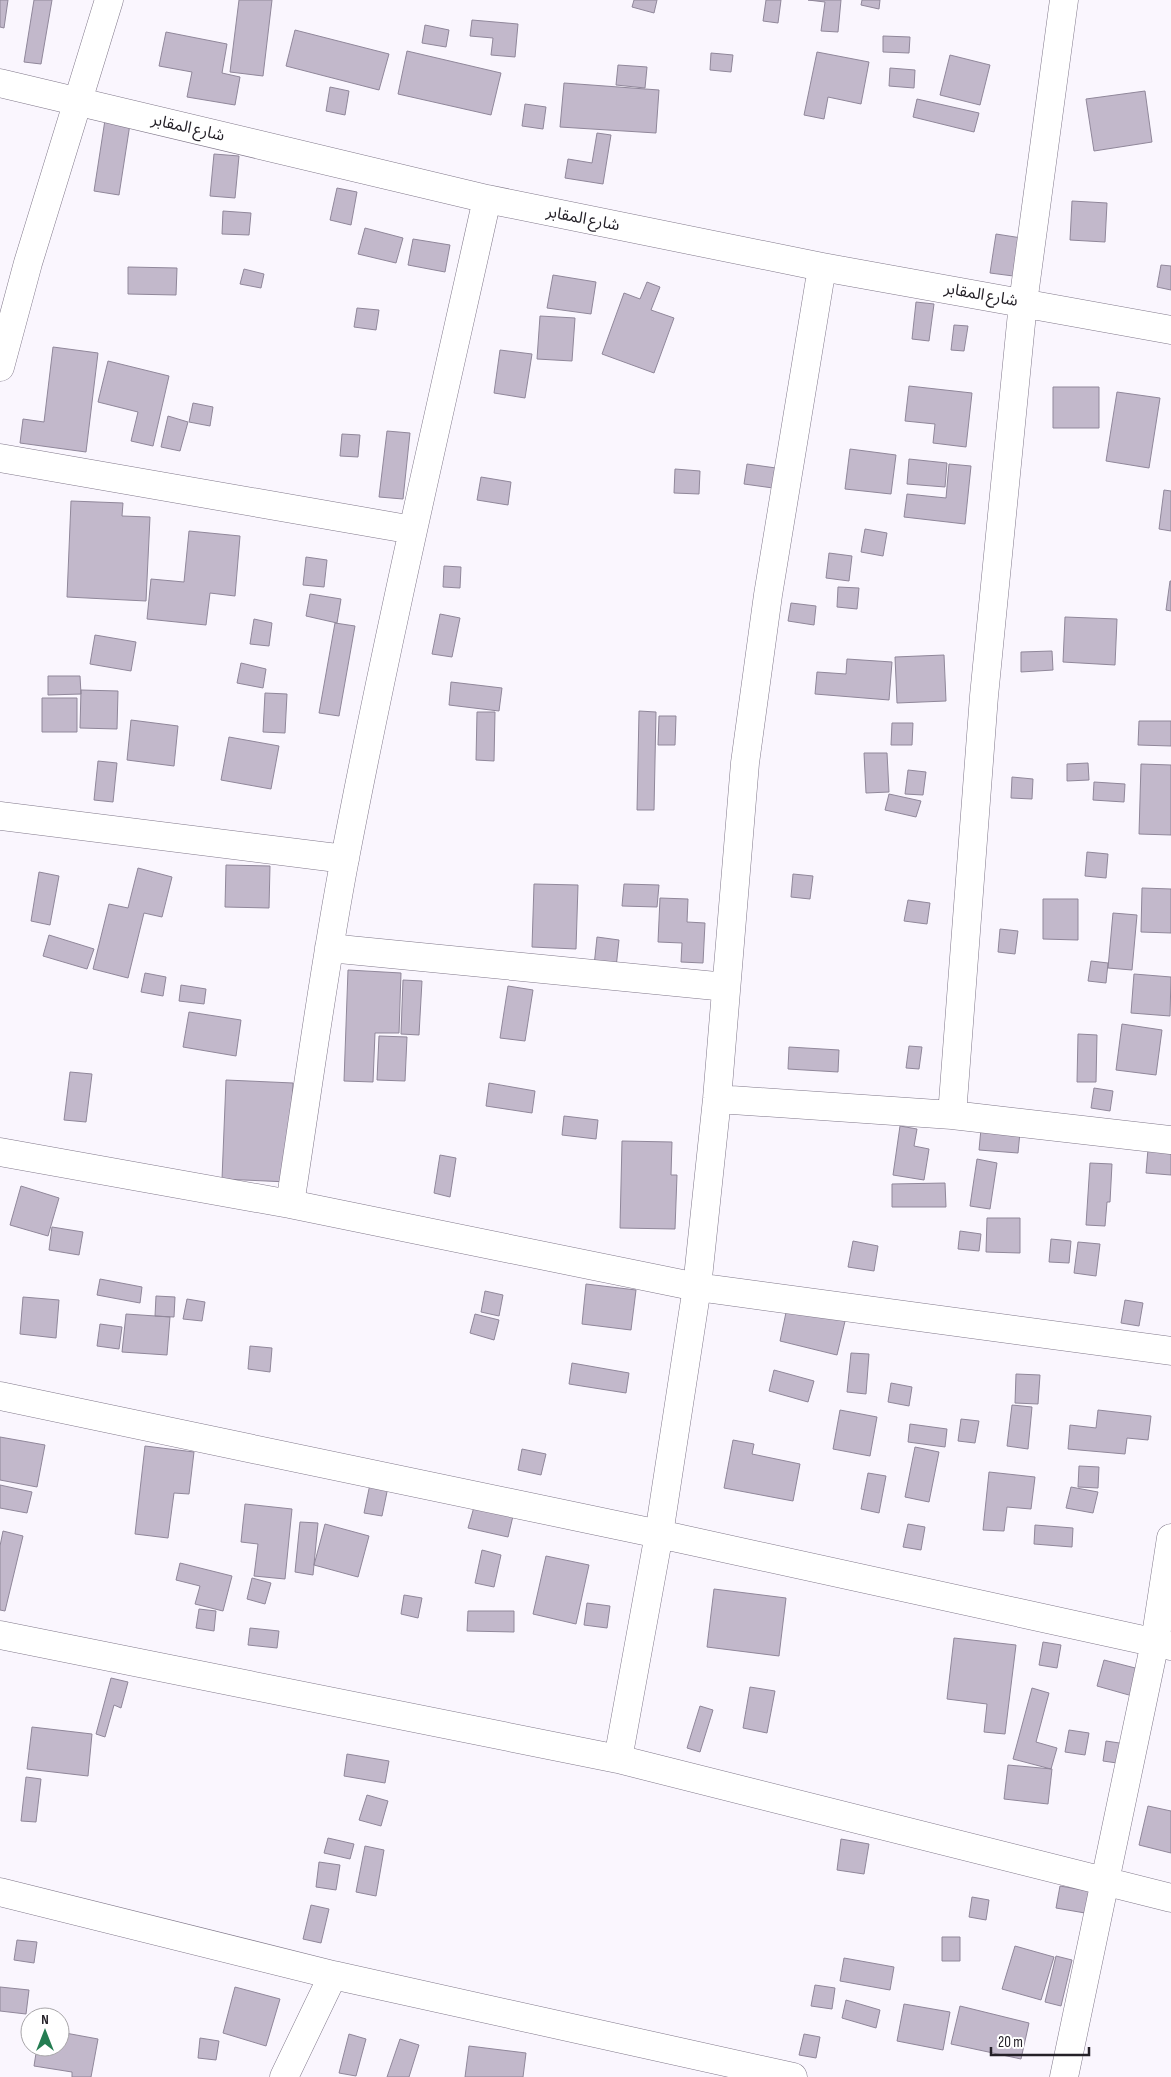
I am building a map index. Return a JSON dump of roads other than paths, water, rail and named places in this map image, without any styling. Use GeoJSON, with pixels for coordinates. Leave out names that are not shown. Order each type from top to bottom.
{"type":"FeatureCollection","features":[{"type":"Feature","properties":{"kind":"street"},"geometry":{"type":"LineString","coordinates":[[0,367],[31,254],[108,0]]}},
{"type":"Feature","properties":{"kind":"street"},"geometry":{"type":"LineString","coordinates":[[952,1115],[984,696],[1023,303],[1064,0]]}},
{"type":"Feature","properties":{"kind":"street","name":"شارع المقابر"},"geometry":{"type":"LineString","coordinates":[[0,83],[487,199],[822,267],[1171,330]]}},
{"type":"Feature","properties":{"kind":"street"},"geometry":{"type":"LineString","coordinates":[[290,1204],[329,948],[345,859],[413,530],[487,199]]}},
{"type":"Feature","properties":{"kind":"street"},"geometry":{"type":"LineString","coordinates":[[618,1759],[658,1534],[697,1287],[718,1099],[745,763],[768,595],[822,267]]}},
{"type":"Feature","properties":{"kind":"street"},"geometry":{"type":"LineString","coordinates":[[0,458],[413,530]]}},
{"type":"Feature","properties":{"kind":"street"},"geometry":{"type":"LineString","coordinates":[[0,816],[345,859]]}},
{"type":"Feature","properties":{"kind":"street"},"geometry":{"type":"LineString","coordinates":[[329,948],[726,987]]}},
{"type":"Feature","properties":{"kind":"street"},"geometry":{"type":"LineString","coordinates":[[718,1099],[952,1115],[1171,1140]]}},
{"type":"Feature","properties":{"kind":"street"},"geometry":{"type":"LineString","coordinates":[[0,1152],[290,1204],[697,1287],[1171,1350]]}},
{"type":"Feature","properties":{"kind":"street"},"geometry":{"type":"LineString","coordinates":[[0,1396],[658,1534],[1163,1644]]}},
{"type":"Feature","properties":{"kind":"street"},"geometry":{"type":"LineString","coordinates":[[1064,2077],[1105,1880],[1163,1644],[1171,1538]]}},
{"type":"Feature","properties":{"kind":"street"},"geometry":{"type":"LineString","coordinates":[[0,1635],[618,1759],[1171,1898]]}},
{"type":"Feature","properties":{"kind":"street"},"geometry":{"type":"LineString","coordinates":[[0,1892],[333,1975],[793,2077]]}},
{"type":"Feature","properties":{"kind":"street"},"geometry":{"type":"LineString","coordinates":[[284,2077],[333,1975]]}}]}
